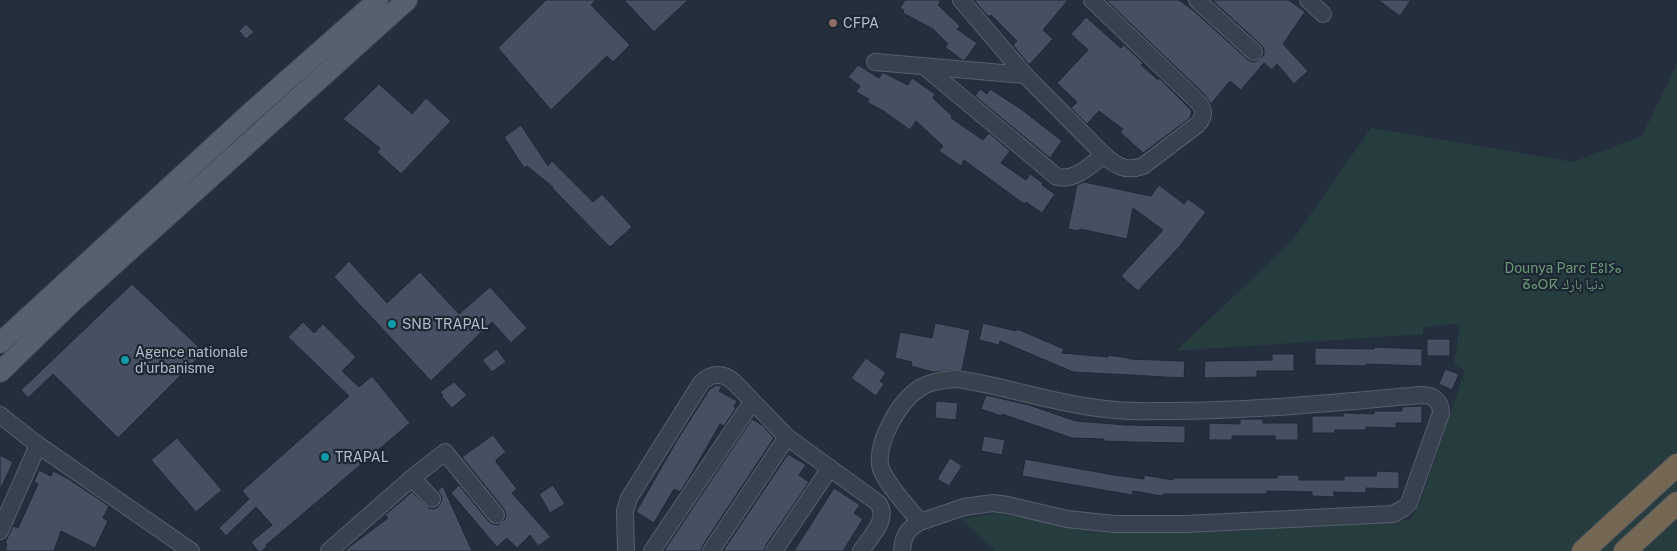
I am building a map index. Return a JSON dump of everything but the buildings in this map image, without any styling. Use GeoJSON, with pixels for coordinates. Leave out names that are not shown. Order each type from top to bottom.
{"type":"FeatureCollection","features":[{"type":"Feature","properties":{"kind":"highway"},"geometry":{"type":"LineString","coordinates":[[1583,551],[1677,465]]}},
{"type":"Feature","properties":{"kind":"highway"},"geometry":{"type":"LineString","coordinates":[[1625,551],[1677,503]]}},
{"type":"Feature","properties":{"kind":"main road"},"geometry":{"type":"LineString","coordinates":[[0,343],[249,114],[378,0]]}},
{"type":"Feature","properties":{"kind":"main road"},"geometry":{"type":"LineString","coordinates":[[0,372],[71,303],[407,0]]}},
{"type":"Feature","properties":{"kind":"street"},"geometry":{"type":"LineString","coordinates":[[960,0],[1025,75],[1104,155],[1122,168],[1129,169],[1143,166],[1197,125],[1203,113],[1201,104],[1092,0]]}},
{"type":"Feature","properties":{"kind":"street"},"geometry":{"type":"LineString","coordinates":[[1197,0],[1254,52]]}},
{"type":"Feature","properties":{"kind":"street"},"geometry":{"type":"LineString","coordinates":[[1308,0],[1323,14]]}},
{"type":"Feature","properties":{"kind":"street"},"geometry":{"type":"LineString","coordinates":[[874,62],[1025,75]]}},
{"type":"Feature","properties":{"kind":"street"},"geometry":{"type":"LineString","coordinates":[[925,67],[1057,177],[1068,178],[1077,175],[1104,155]]}},
{"type":"Feature","properties":{"kind":"street"},"geometry":{"type":"LineString","coordinates":[[626,551],[625,511],[628,498],[701,383],[711,376],[723,375],[734,382],[787,437],[874,499],[881,506],[881,521],[861,551]]}},
{"type":"Feature","properties":{"kind":"street"},"geometry":{"type":"LineString","coordinates":[[902,551],[906,533],[912,526],[964,507],[978,504],[1008,505],[1067,519],[1115,524],[1186,524],[1393,514],[1404,508],[1408,503],[1439,418],[1440,408],[1432,396],[1422,395],[1196,411],[1117,410],[1075,405],[984,383],[957,379],[940,380],[919,388],[904,403],[889,424],[880,448],[880,466],[892,488],[920,522]]}},
{"type":"Feature","properties":{"kind":"street"},"geometry":{"type":"LineString","coordinates":[[652,551],[752,402]]}},
{"type":"Feature","properties":{"kind":"street"},"geometry":{"type":"LineString","coordinates":[[0,415],[38,444],[191,551]]}},
{"type":"Feature","properties":{"kind":"street"},"geometry":{"type":"LineString","coordinates":[[712,551],[787,437]]}},
{"type":"Feature","properties":{"kind":"street"},"geometry":{"type":"LineString","coordinates":[[0,531],[38,444]]}},
{"type":"Feature","properties":{"kind":"street"},"geometry":{"type":"LineString","coordinates":[[329,551],[412,478],[445,452],[496,515]]}},
{"type":"Feature","properties":{"kind":"street"},"geometry":{"type":"LineString","coordinates":[[774,551],[830,468]]}},
{"type":"Feature","properties":{"kind":"street"},"geometry":{"type":"LineString","coordinates":[[412,478],[432,499]]}},
{"type":"Feature","properties":{"kind":"green space","name":"Dounya Parc ⴹⵓⵏⵢⴰ ⵒⴰⵔⴽ دنيا بارك"},"geometry":{"type":"Polygon","coordinates":[[[1677,64],[1677,551],[995,551],[961,519],[997,513],[1049,521],[1267,527],[1409,520],[1419,505],[1465,370],[1454,365],[1460,324],[1423,327],[1423,334],[1176,351],[1292,241],[1371,128],[1573,162],[1642,136],[1677,64]]]}},
{"type":"Feature","properties":{"kind":"place","name":"CFPA"},"geometry":{"type":"Point","coordinates":[833,23]}},
{"type":"Feature","properties":{"kind":"place","name":"SNB TRAPAL"},"geometry":{"type":"Point","coordinates":[392,324]}},
{"type":"Feature","properties":{"kind":"place","name":"Agence nationale d'urbanisme"},"geometry":{"type":"Point","coordinates":[125,360]}},
{"type":"Feature","properties":{"kind":"place","name":"TRAPAL"},"geometry":{"type":"Point","coordinates":[325,457]}}]}
